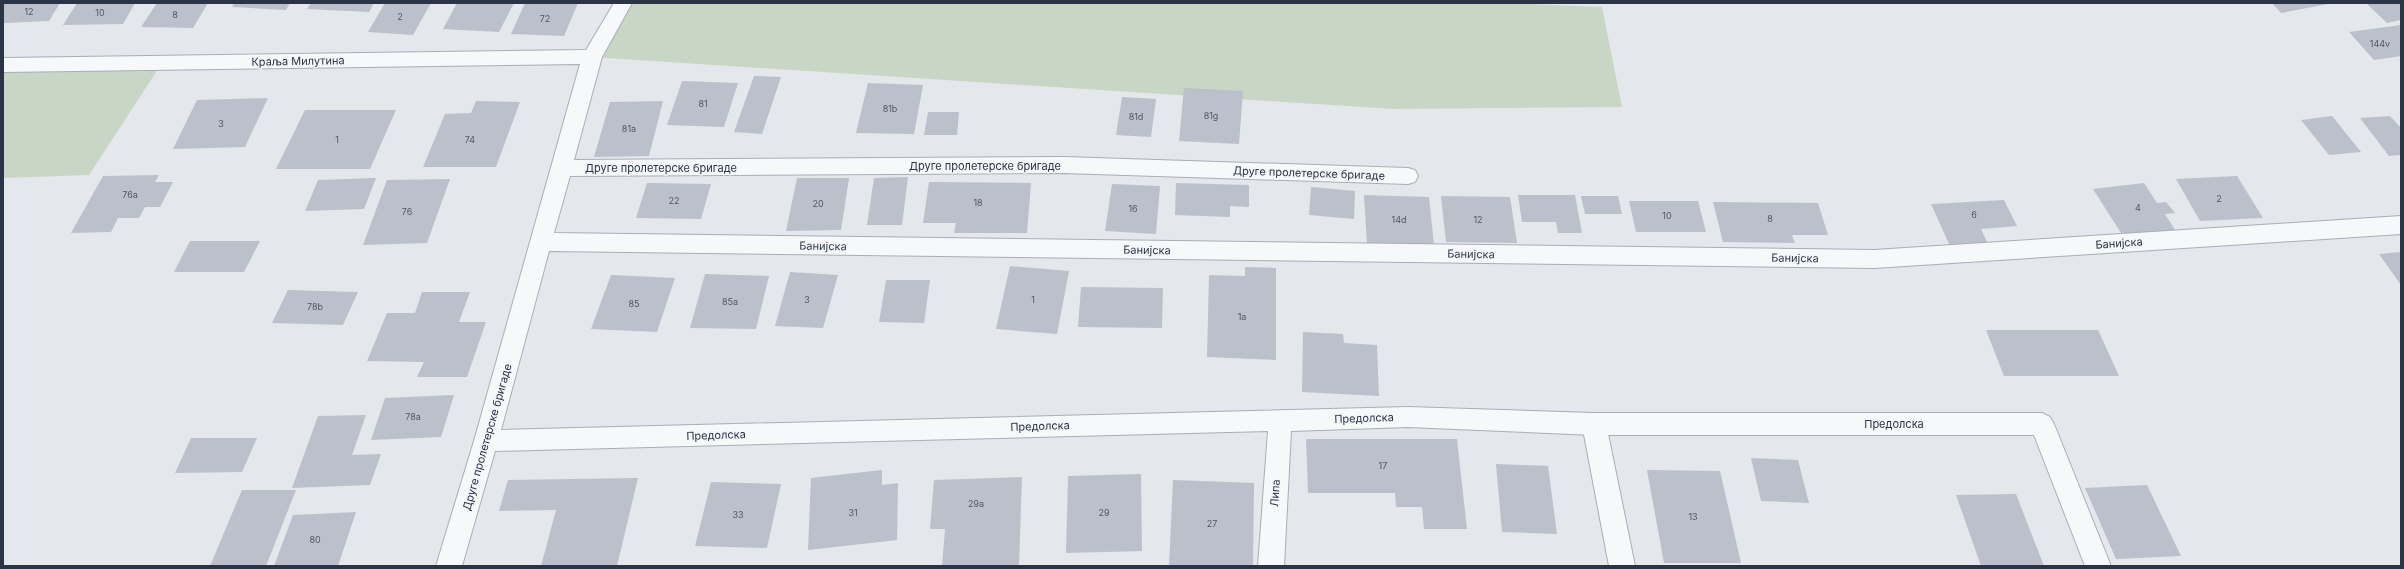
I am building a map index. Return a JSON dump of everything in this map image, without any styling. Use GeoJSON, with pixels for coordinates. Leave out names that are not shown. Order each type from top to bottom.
{"type":"FeatureCollection","features":[{"type":"Feature","properties":{"kind":"street","name":"Друге пролетерске бригаде"},"geometry":{"type":"LineString","coordinates":[[449,566],[486,441],[592,57],[622,3]]}},
{"type":"Feature","properties":{"kind":"street","name":"Краља Милутина"},"geometry":{"type":"LineString","coordinates":[[3,65],[592,57]]}},
{"type":"Feature","properties":{"kind":"street","name":"Друге пролетерске бригаде"},"geometry":{"type":"LineString","coordinates":[[561,168],[1064,165],[1408,176]]}},
{"type":"Feature","properties":{"kind":"street","name":"Банијска"},"geometry":{"type":"LineString","coordinates":[[540,242],[1874,259],[2401,225]]}},
{"type":"Feature","properties":{"kind":"street","name":"Предолска"},"geometry":{"type":"LineString","coordinates":[[486,441],[1408,417],[1594,424],[2042,424],[2098,566]]}},
{"type":"Feature","properties":{"kind":"street","name":"Липа"},"geometry":{"type":"LineString","coordinates":[[1271,566],[1280,420]]}},
{"type":"Feature","properties":{"kind":"street"},"geometry":{"type":"LineString","coordinates":[[1594,424],[1622,566]]}},
{"type":"Feature","properties":{"kind":"green space"},"geometry":{"type":"Polygon","coordinates":[[[623,3],[1505,3],[1602,7],[1622,107],[1393,109],[592,57],[623,3]]]}},
{"type":"Feature","properties":{"kind":"green space"},"geometry":{"type":"Polygon","coordinates":[[[162,63],[89,175],[3,178],[3,65],[162,63]]]}},
{"type":"Feature","properties":{"kind":"building"},"geometry":{"type":"Polygon","coordinates":[[[3,3],[60,3],[49,21],[3,23],[3,3]]]}},
{"type":"Feature","properties":{"kind":"building"},"geometry":{"type":"Polygon","coordinates":[[[77,3],[135,3],[123,24],[63,25],[77,3]]]}},
{"type":"Feature","properties":{"kind":"building"},"geometry":{"type":"Polygon","coordinates":[[[157,3],[208,3],[193,28],[141,27],[157,3]]]}},
{"type":"Feature","properties":{"kind":"building"},"geometry":{"type":"Polygon","coordinates":[[[234,3],[290,3],[286,10],[232,7],[234,3]]]}},
{"type":"Feature","properties":{"kind":"building"},"geometry":{"type":"Polygon","coordinates":[[[311,3],[374,3],[369,12],[307,9],[311,3]]]}},
{"type":"Feature","properties":{"kind":"building"},"geometry":{"type":"Polygon","coordinates":[[[385,3],[431,3],[413,35],[368,32],[385,3]]]}},
{"type":"Feature","properties":{"kind":"building"},"geometry":{"type":"Polygon","coordinates":[[[457,3],[514,3],[499,32],[443,29],[457,3]]]}},
{"type":"Feature","properties":{"kind":"building"},"geometry":{"type":"Polygon","coordinates":[[[525,3],[578,3],[564,36],[511,34],[525,3]]]}},
{"type":"Feature","properties":{"kind":"building"},"geometry":{"type":"Polygon","coordinates":[[[2272,3],[2328,3],[2328,4],[2281,13],[2272,3]]]}},
{"type":"Feature","properties":{"kind":"building"},"geometry":{"type":"Polygon","coordinates":[[[2366,3],[2401,3],[2401,20],[2387,23],[2366,3]]]}},
{"type":"Feature","properties":{"kind":"building"},"geometry":{"type":"Polygon","coordinates":[[[2401,25],[2401,56],[2374,60],[2349,32],[2401,25]]]}},
{"type":"Feature","properties":{"kind":"building"},"geometry":{"type":"Polygon","coordinates":[[[754,76],[781,77],[762,134],[734,132],[754,76]]]}},
{"type":"Feature","properties":{"kind":"building"},"geometry":{"type":"Polygon","coordinates":[[[682,81],[738,83],[724,127],[667,125],[682,81]]]}},
{"type":"Feature","properties":{"kind":"building"},"geometry":{"type":"Polygon","coordinates":[[[868,83],[923,85],[914,134],[856,133],[868,83]]]}},
{"type":"Feature","properties":{"kind":"building"},"geometry":{"type":"Polygon","coordinates":[[[1184,88],[1243,91],[1239,144],[1179,141],[1184,88]]]}},
{"type":"Feature","properties":{"kind":"building"},"geometry":{"type":"Polygon","coordinates":[[[1122,97],[1156,99],[1151,137],[1116,135],[1122,97]]]}},
{"type":"Feature","properties":{"kind":"building"},"geometry":{"type":"Polygon","coordinates":[[[268,98],[245,147],[173,149],[197,100],[268,98]]]}},
{"type":"Feature","properties":{"kind":"building"},"geometry":{"type":"Polygon","coordinates":[[[476,101],[520,102],[496,167],[423,167],[445,114],[471,113],[476,101]]]}},
{"type":"Feature","properties":{"kind":"building"},"geometry":{"type":"Polygon","coordinates":[[[663,101],[649,156],[594,157],[610,102],[663,101]]]}},
{"type":"Feature","properties":{"kind":"building"},"geometry":{"type":"Polygon","coordinates":[[[305,110],[396,110],[370,169],[276,169],[305,110]]]}},
{"type":"Feature","properties":{"kind":"building"},"geometry":{"type":"Polygon","coordinates":[[[928,112],[959,112],[957,135],[924,135],[928,112]]]}},
{"type":"Feature","properties":{"kind":"building"},"geometry":{"type":"Polygon","coordinates":[[[2332,116],[2361,152],[2329,155],[2301,120],[2332,116]]]}},
{"type":"Feature","properties":{"kind":"building"},"geometry":{"type":"Polygon","coordinates":[[[2390,116],[2401,128],[2401,155],[2389,156],[2360,118],[2390,116]]]}},
{"type":"Feature","properties":{"kind":"building"},"geometry":{"type":"Polygon","coordinates":[[[159,175],[155,182],[173,182],[160,207],[145,207],[139,218],[118,218],[111,232],[71,233],[103,176],[159,175]]]}},
{"type":"Feature","properties":{"kind":"building"},"geometry":{"type":"Polygon","coordinates":[[[2237,176],[2263,218],[2200,221],[2176,179],[2237,176]]]}},
{"type":"Feature","properties":{"kind":"building"},"geometry":{"type":"Polygon","coordinates":[[[908,177],[902,225],[867,225],[874,178],[908,177]]]}},
{"type":"Feature","properties":{"kind":"building"},"geometry":{"type":"Polygon","coordinates":[[[376,178],[364,209],[305,211],[318,180],[376,178]]]}},
{"type":"Feature","properties":{"kind":"building"},"geometry":{"type":"Polygon","coordinates":[[[797,178],[849,178],[841,230],[786,231],[797,178]]]}},
{"type":"Feature","properties":{"kind":"building"},"geometry":{"type":"Polygon","coordinates":[[[450,179],[427,243],[363,245],[387,180],[450,179]]]}},
{"type":"Feature","properties":{"kind":"building"},"geometry":{"type":"Polygon","coordinates":[[[929,182],[1031,183],[1027,233],[954,233],[956,223],[923,223],[929,182]]]}},
{"type":"Feature","properties":{"kind":"building"},"geometry":{"type":"Polygon","coordinates":[[[647,183],[711,184],[701,219],[636,218],[647,183]]]}},
{"type":"Feature","properties":{"kind":"building"},"geometry":{"type":"Polygon","coordinates":[[[1176,183],[1249,185],[1249,207],[1230,206],[1230,217],[1175,215],[1176,183]]]}},
{"type":"Feature","properties":{"kind":"building"},"geometry":{"type":"Polygon","coordinates":[[[2144,183],[2157,203],[2166,202],[2175,213],[2165,214],[2175,230],[2123,236],[2093,189],[2144,183]]]}},
{"type":"Feature","properties":{"kind":"building"},"geometry":{"type":"Polygon","coordinates":[[[1112,184],[1160,186],[1156,234],[1105,231],[1112,184]]]}},
{"type":"Feature","properties":{"kind":"building"},"geometry":{"type":"Polygon","coordinates":[[[1311,187],[1355,191],[1354,219],[1309,215],[1311,187]]]}},
{"type":"Feature","properties":{"kind":"building"},"geometry":{"type":"Polygon","coordinates":[[[1364,195],[1429,197],[1434,245],[1367,244],[1364,195]]]}},
{"type":"Feature","properties":{"kind":"building"},"geometry":{"type":"Polygon","coordinates":[[[1518,195],[1575,195],[1582,233],[1558,233],[1556,222],[1522,222],[1518,195]]]}},
{"type":"Feature","properties":{"kind":"building"},"geometry":{"type":"Polygon","coordinates":[[[1441,196],[1510,197],[1517,243],[1446,242],[1441,196]]]}},
{"type":"Feature","properties":{"kind":"building"},"geometry":{"type":"Polygon","coordinates":[[[1581,196],[1618,196],[1622,214],[1585,214],[1581,196]]]}},
{"type":"Feature","properties":{"kind":"building"},"geometry":{"type":"Polygon","coordinates":[[[2004,200],[2017,226],[1981,229],[1988,244],[1950,246],[1931,204],[2004,200]]]}},
{"type":"Feature","properties":{"kind":"building"},"geometry":{"type":"Polygon","coordinates":[[[1629,201],[1698,201],[1706,232],[1636,232],[1629,201]]]}},
{"type":"Feature","properties":{"kind":"building"},"geometry":{"type":"Polygon","coordinates":[[[1713,202],[1818,203],[1828,235],[1792,235],[1795,243],[1723,242],[1713,202]]]}},
{"type":"Feature","properties":{"kind":"building"},"geometry":{"type":"Polygon","coordinates":[[[190,241],[260,241],[244,272],[174,272],[190,241]]]}},
{"type":"Feature","properties":{"kind":"building"},"geometry":{"type":"Polygon","coordinates":[[[2401,252],[2401,285],[2379,254],[2401,252]]]}},
{"type":"Feature","properties":{"kind":"building"},"geometry":{"type":"Polygon","coordinates":[[[1010,266],[1069,271],[1057,334],[996,329],[1010,266]]]}},
{"type":"Feature","properties":{"kind":"building"},"geometry":{"type":"Polygon","coordinates":[[[1245,267],[1276,268],[1276,360],[1207,357],[1209,275],[1245,276],[1245,267]]]}},
{"type":"Feature","properties":{"kind":"building"},"geometry":{"type":"Polygon","coordinates":[[[790,272],[838,275],[823,328],[775,326],[790,272]]]}},
{"type":"Feature","properties":{"kind":"building"},"geometry":{"type":"Polygon","coordinates":[[[705,274],[769,276],[756,329],[690,328],[705,274]]]}},
{"type":"Feature","properties":{"kind":"building"},"geometry":{"type":"Polygon","coordinates":[[[611,275],[675,278],[657,332],[591,329],[611,275]]]}},
{"type":"Feature","properties":{"kind":"building"},"geometry":{"type":"Polygon","coordinates":[[[886,280],[930,280],[924,323],[879,322],[886,280]]]}},
{"type":"Feature","properties":{"kind":"building"},"geometry":{"type":"Polygon","coordinates":[[[1081,287],[1163,288],[1162,328],[1078,327],[1081,287]]]}},
{"type":"Feature","properties":{"kind":"building"},"geometry":{"type":"Polygon","coordinates":[[[288,290],[358,292],[343,325],[272,323],[288,290]]]}},
{"type":"Feature","properties":{"kind":"building"},"geometry":{"type":"Polygon","coordinates":[[[422,292],[470,292],[459,322],[486,322],[467,377],[417,377],[424,362],[367,361],[387,313],[415,313],[422,292]]]}},
{"type":"Feature","properties":{"kind":"building"},"geometry":{"type":"Polygon","coordinates":[[[1986,330],[2098,330],[2119,376],[2004,376],[1986,330]]]}},
{"type":"Feature","properties":{"kind":"building"},"geometry":{"type":"Polygon","coordinates":[[[1303,332],[1343,334],[1344,343],[1377,345],[1379,396],[1302,392],[1303,332]]]}},
{"type":"Feature","properties":{"kind":"building"},"geometry":{"type":"Polygon","coordinates":[[[454,395],[441,437],[371,440],[385,398],[454,395]]]}},
{"type":"Feature","properties":{"kind":"building"},"geometry":{"type":"Polygon","coordinates":[[[366,415],[352,455],[381,454],[370,485],[292,488],[318,416],[366,415]]]}},
{"type":"Feature","properties":{"kind":"building"},"geometry":{"type":"Polygon","coordinates":[[[191,438],[257,438],[242,472],[175,473],[191,438]]]}},
{"type":"Feature","properties":{"kind":"building"},"geometry":{"type":"Polygon","coordinates":[[[1306,439],[1457,439],[1467,529],[1424,529],[1422,507],[1396,507],[1395,493],[1308,493],[1306,439]]]}},
{"type":"Feature","properties":{"kind":"building"},"geometry":{"type":"Polygon","coordinates":[[[1751,458],[1798,460],[1809,503],[1761,501],[1751,458]]]}},
{"type":"Feature","properties":{"kind":"building"},"geometry":{"type":"Polygon","coordinates":[[[1496,464],[1548,466],[1557,534],[1502,532],[1496,464]]]}},
{"type":"Feature","properties":{"kind":"building"},"geometry":{"type":"Polygon","coordinates":[[[882,470],[882,485],[898,483],[897,540],[808,550],[811,478],[882,470]]]}},
{"type":"Feature","properties":{"kind":"building"},"geometry":{"type":"Polygon","coordinates":[[[1647,470],[1720,471],[1741,563],[1664,563],[1647,470]]]}},
{"type":"Feature","properties":{"kind":"building"},"geometry":{"type":"Polygon","coordinates":[[[1141,474],[1142,551],[1066,553],[1068,476],[1141,474]]]}},
{"type":"Feature","properties":{"kind":"building"},"geometry":{"type":"Polygon","coordinates":[[[1022,477],[1019,566],[942,566],[945,529],[930,529],[934,480],[1022,477]]]}},
{"type":"Feature","properties":{"kind":"building"},"geometry":{"type":"Polygon","coordinates":[[[638,478],[617,566],[541,566],[556,510],[499,511],[508,480],[638,478]]]}},
{"type":"Feature","properties":{"kind":"building"},"geometry":{"type":"Polygon","coordinates":[[[1173,480],[1254,483],[1253,566],[1169,566],[1173,480]]]}},
{"type":"Feature","properties":{"kind":"building"},"geometry":{"type":"Polygon","coordinates":[[[711,482],[781,484],[767,548],[695,546],[711,482]]]}},
{"type":"Feature","properties":{"kind":"building"},"geometry":{"type":"Polygon","coordinates":[[[2147,485],[2181,556],[2116,559],[2085,488],[2147,485]]]}},
{"type":"Feature","properties":{"kind":"building"},"geometry":{"type":"Polygon","coordinates":[[[242,490],[296,490],[266,566],[210,566],[242,490]]]}},
{"type":"Feature","properties":{"kind":"building"},"geometry":{"type":"Polygon","coordinates":[[[2016,494],[2044,566],[1981,566],[1956,495],[2016,494]]]}},
{"type":"Feature","properties":{"kind":"building"},"geometry":{"type":"Polygon","coordinates":[[[356,512],[338,566],[274,566],[293,515],[356,512]]]}}]}
